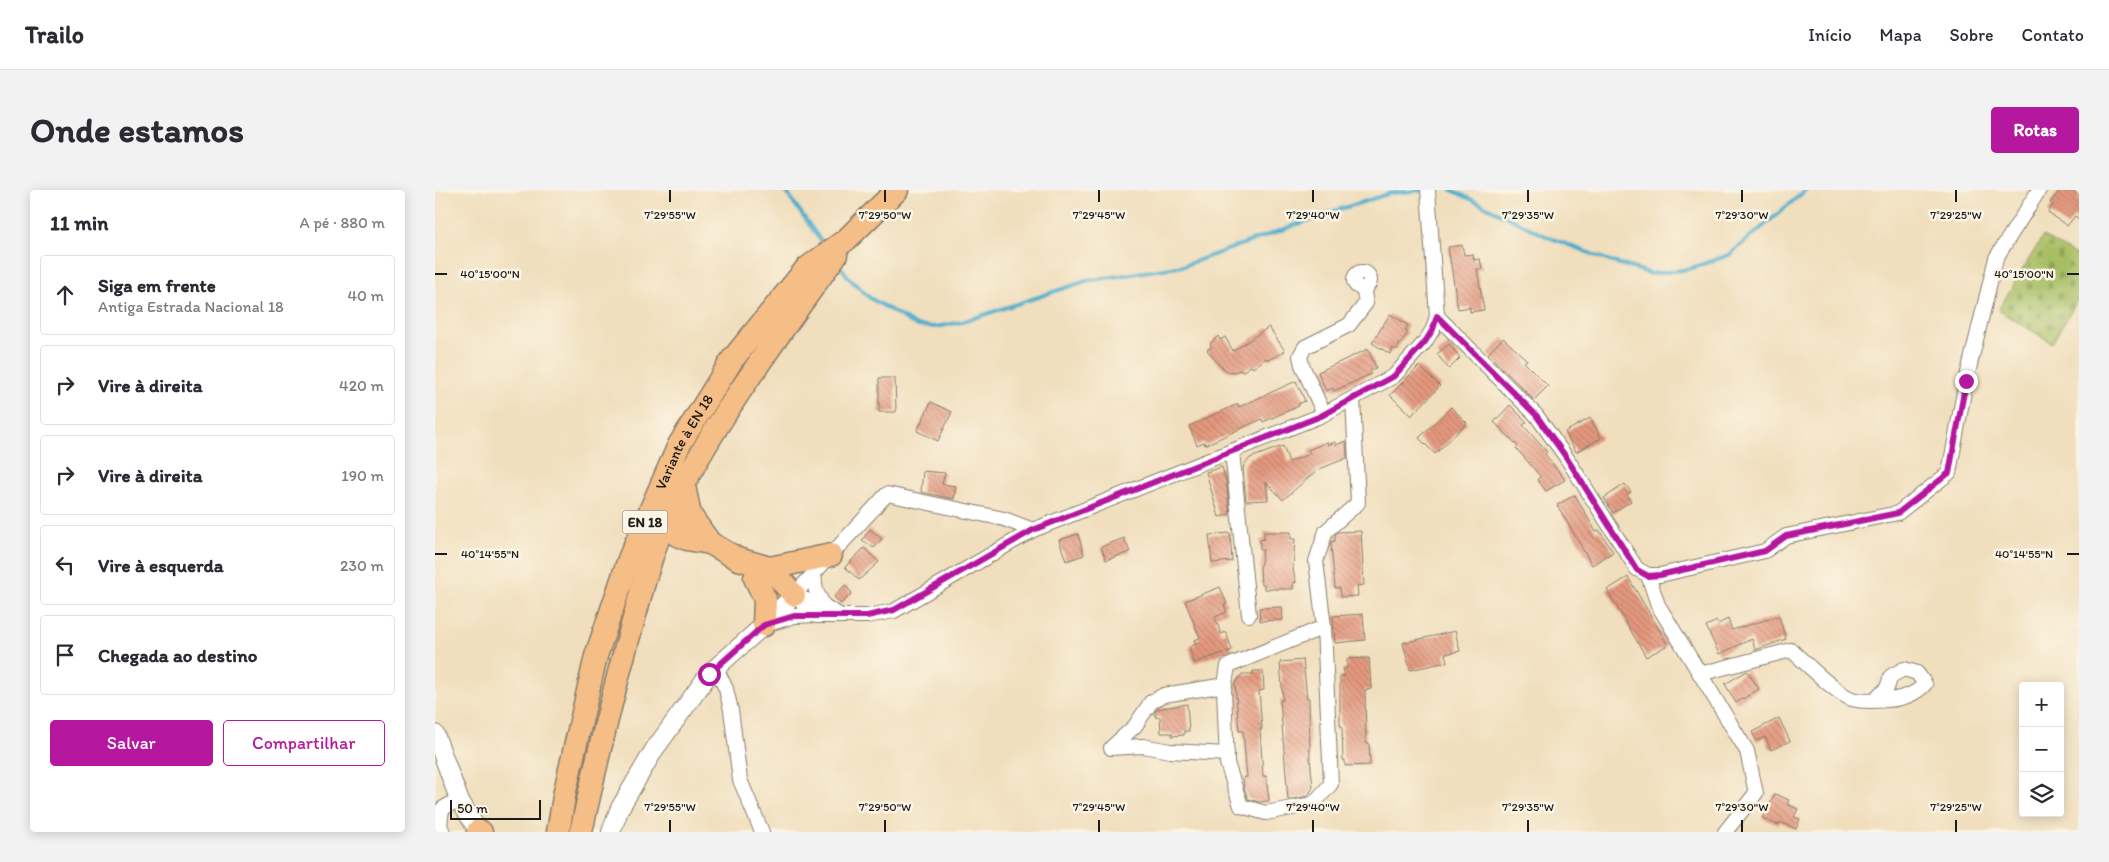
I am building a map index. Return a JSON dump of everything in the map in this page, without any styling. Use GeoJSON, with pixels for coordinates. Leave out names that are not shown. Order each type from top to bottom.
{"type":"FeatureCollection","features":[{"type":"Feature","properties":{"kind":"main road","name":"Variante à EN 18"},"geometry":{"type":"LineString","coordinates":[[558,832],[565,791],[596,656],[629,559],[679,445],[731,360],[806,269],[847,238],[897,190]]}},
{"type":"Feature","properties":{"kind":"main road","name":"Variante à EN 18"},"geometry":{"type":"LineString","coordinates":[[581,832],[620,666],[668,516],[694,464],[745,383],[847,238]]}},
{"type":"Feature","properties":{"kind":"main road"},"geometry":{"type":"LineString","coordinates":[[661,485],[668,516],[677,535],[687,539],[710,543],[762,573],[794,595]]}},
{"type":"Feature","properties":{"kind":"main road"},"geometry":{"type":"LineString","coordinates":[[684,486],[691,516],[710,543]]}},
{"type":"Feature","properties":{"kind":"main road"},"geometry":{"type":"LineString","coordinates":[[645,521],[668,516],[691,516]]}},
{"type":"Feature","properties":{"kind":"main road"},"geometry":{"type":"LineString","coordinates":[[654,556],[687,539]]}},
{"type":"Feature","properties":{"kind":"main road"},"geometry":{"type":"LineString","coordinates":[[762,573],[831,555]]}},
{"type":"Feature","properties":{"kind":"main road"},"geometry":{"type":"LineString","coordinates":[[762,573],[765,599],[764,625]]}},
{"type":"Feature","properties":{"kind":"main road"},"geometry":{"type":"LineString","coordinates":[[539,832],[543,831],[565,791]]}},
{"type":"Feature","properties":{"kind":"street"},"geometry":{"type":"LineString","coordinates":[[1437,316],[1536,415],[1566,457],[1637,570],[1648,576],[1660,575],[1765,551],[1786,536],[1898,513],[1949,473],[1966,381],[1996,258],[2039,190]]}},
{"type":"Feature","properties":{"kind":"street"},"geometry":{"type":"LineString","coordinates":[[794,595],[820,611],[844,617],[867,616],[894,610],[1033,530],[1324,414],[1394,376],[1425,342],[1433,329],[1437,316],[1429,194]]}},
{"type":"Feature","properties":{"kind":"street"},"geometry":{"type":"LineString","coordinates":[[1324,414],[1302,365],[1300,356],[1305,348],[1349,325],[1365,303],[1363,288]]}},
{"type":"Feature","properties":{"kind":"street"},"geometry":{"type":"LineString","coordinates":[[1323,627],[1228,666],[1225,685],[1227,763],[1241,806],[1265,813],[1313,804],[1331,784],[1323,627],[1317,561],[1325,531],[1358,503],[1353,398]]}},
{"type":"Feature","properties":{"kind":"street"},"geometry":{"type":"LineString","coordinates":[[1232,451],[1249,615]]}},
{"type":"Feature","properties":{"kind":"street"},"geometry":{"type":"LineString","coordinates":[[611,832],[620,808],[654,750],[709,674],[764,625],[794,595],[887,494],[1004,520],[1033,530]]}},
{"type":"Feature","properties":{"kind":"street"},"geometry":{"type":"LineString","coordinates":[[814,574],[820,611]]}},
{"type":"Feature","properties":{"kind":"street"},"geometry":{"type":"LineString","coordinates":[[1648,576],[1658,605],[1747,751],[1756,793],[1725,832]]}},
{"type":"Feature","properties":{"kind":"street"},"geometry":{"type":"LineString","coordinates":[[764,625],[820,611]]}},
{"type":"Feature","properties":{"kind":"street"},"geometry":{"type":"LineString","coordinates":[[1700,674],[1791,650],[1851,699],[1874,701]]}},
{"type":"Feature","properties":{"kind":"street"},"geometry":{"type":"LineString","coordinates":[[716,668],[726,690],[731,710],[740,780],[762,832]]}},
{"type":"Feature","properties":{"kind":"street"},"geometry":{"type":"LineString","coordinates":[[1225,685],[1164,694],[1151,702],[1135,726],[1111,748],[1143,746],[1170,751],[1227,754]]}},
{"type":"Feature","properties":{"kind":"street"},"geometry":{"type":"LineString","coordinates":[[435,734],[459,800],[479,832]]}},
{"type":"Feature","properties":{"kind":"street"},"geometry":{"type":"LineString","coordinates":[[443,832],[439,826],[442,809],[459,800]]}},
{"type":"Feature","properties":{"kind":"green space"},"geometry":{"type":"Polygon","coordinates":[[[2043,236],[2079,257],[2079,298],[2052,343],[1998,310],[2043,236]]]}},
{"type":"Feature","properties":{"kind":"building"},"geometry":{"type":"Polygon","coordinates":[[[2060,190],[2079,190],[2079,219],[2075,216],[2067,226],[2048,212],[2053,205],[2050,203],[2060,190]]]}},
{"type":"Feature","properties":{"kind":"building"},"geometry":{"type":"Polygon","coordinates":[[[1462,245],[1464,255],[1473,254],[1474,260],[1480,259],[1482,269],[1477,269],[1484,310],[1470,312],[1470,307],[1458,309],[1448,247],[1462,245]]]}},
{"type":"Feature","properties":{"kind":"building"},"geometry":{"type":"Polygon","coordinates":[[[1390,314],[1408,325],[1405,331],[1408,332],[1396,350],[1393,348],[1390,354],[1372,343],[1390,314]]]}},
{"type":"Feature","properties":{"kind":"building"},"geometry":{"type":"Polygon","coordinates":[[[1269,327],[1285,351],[1268,360],[1266,358],[1253,368],[1251,366],[1242,372],[1240,370],[1234,372],[1227,371],[1219,365],[1207,350],[1212,347],[1210,344],[1218,336],[1220,340],[1225,337],[1233,351],[1269,327]]]}},
{"type":"Feature","properties":{"kind":"building"},"geometry":{"type":"Polygon","coordinates":[[[1503,338],[1527,360],[1524,362],[1548,386],[1534,400],[1488,354],[1503,338]]]}},
{"type":"Feature","properties":{"kind":"building"},"geometry":{"type":"Polygon","coordinates":[[[1449,344],[1460,358],[1449,369],[1437,354],[1449,344]]]}},
{"type":"Feature","properties":{"kind":"building"},"geometry":{"type":"Polygon","coordinates":[[[1368,349],[1376,368],[1370,371],[1371,374],[1334,391],[1333,388],[1326,391],[1318,372],[1368,349]]]}},
{"type":"Feature","properties":{"kind":"building"},"geometry":{"type":"Polygon","coordinates":[[[1419,366],[1440,386],[1411,416],[1390,395],[1419,366]]]}},
{"type":"Feature","properties":{"kind":"building"},"geometry":{"type":"Polygon","coordinates":[[[879,378],[895,378],[896,412],[879,412],[879,378]]]}},
{"type":"Feature","properties":{"kind":"building"},"geometry":{"type":"Polygon","coordinates":[[[1296,381],[1305,401],[1298,404],[1299,406],[1263,422],[1262,419],[1205,445],[1204,442],[1197,445],[1189,426],[1238,404],[1239,407],[1296,381]]]}},
{"type":"Feature","properties":{"kind":"building"},"geometry":{"type":"Polygon","coordinates":[[[931,402],[952,412],[938,441],[917,431],[931,402]]]}},
{"type":"Feature","properties":{"kind":"building"},"geometry":{"type":"Polygon","coordinates":[[[1510,405],[1527,422],[1523,425],[1547,452],[1545,454],[1565,480],[1546,491],[1537,479],[1541,477],[1516,448],[1518,446],[1494,422],[1510,405]]]}},
{"type":"Feature","properties":{"kind":"building"},"geometry":{"type":"Polygon","coordinates":[[[1451,407],[1467,423],[1435,454],[1419,438],[1451,407]]]}},
{"type":"Feature","properties":{"kind":"building"},"geometry":{"type":"Polygon","coordinates":[[[1590,418],[1601,438],[1576,452],[1565,432],[1590,418]]]}},
{"type":"Feature","properties":{"kind":"building"},"geometry":{"type":"Polygon","coordinates":[[[1346,441],[1347,458],[1317,470],[1283,500],[1266,482],[1268,500],[1246,501],[1243,470],[1244,465],[1250,458],[1283,446],[1289,462],[1310,454],[1308,450],[1327,442],[1328,445],[1335,442],[1336,445],[1346,441]]]}},
{"type":"Feature","properties":{"kind":"building"},"geometry":{"type":"Polygon","coordinates":[[[1222,467],[1226,481],[1230,514],[1219,517],[1206,472],[1222,467]]]}},
{"type":"Feature","properties":{"kind":"building"},"geometry":{"type":"Polygon","coordinates":[[[923,471],[945,473],[942,484],[956,486],[954,499],[921,492],[923,471]]]}},
{"type":"Feature","properties":{"kind":"building"},"geometry":{"type":"Polygon","coordinates":[[[1625,484],[1631,492],[1627,494],[1631,501],[1613,513],[1604,498],[1625,484]]]}},
{"type":"Feature","properties":{"kind":"building"},"geometry":{"type":"Polygon","coordinates":[[[1575,495],[1596,532],[1599,530],[1613,552],[1592,565],[1557,505],[1575,495]]]}},
{"type":"Feature","properties":{"kind":"building"},"geometry":{"type":"Polygon","coordinates":[[[870,529],[882,539],[874,548],[862,540],[870,529]]]}},
{"type":"Feature","properties":{"kind":"building"},"geometry":{"type":"Polygon","coordinates":[[[1361,531],[1364,585],[1357,586],[1358,596],[1341,597],[1340,588],[1335,588],[1332,541],[1335,541],[1335,535],[1338,532],[1361,531]]]}},
{"type":"Feature","properties":{"kind":"building"},"geometry":{"type":"Polygon","coordinates":[[[1264,532],[1291,532],[1291,539],[1295,539],[1293,569],[1296,583],[1293,582],[1293,589],[1264,589],[1264,585],[1261,584],[1260,568],[1263,550],[1260,550],[1260,540],[1264,539],[1264,532]]]}},
{"type":"Feature","properties":{"kind":"building"},"geometry":{"type":"Polygon","coordinates":[[[1230,533],[1232,561],[1212,563],[1209,535],[1230,533]]]}},
{"type":"Feature","properties":{"kind":"building"},"geometry":{"type":"Polygon","coordinates":[[[1078,534],[1084,555],[1066,561],[1059,540],[1078,534]]]}},
{"type":"Feature","properties":{"kind":"building"},"geometry":{"type":"Polygon","coordinates":[[[1124,538],[1130,552],[1106,560],[1101,547],[1124,538]]]}},
{"type":"Feature","properties":{"kind":"building"},"geometry":{"type":"Polygon","coordinates":[[[864,548],[879,562],[859,580],[845,567],[864,548]]]}},
{"type":"Feature","properties":{"kind":"building"},"geometry":{"type":"Polygon","coordinates":[[[1628,577],[1668,645],[1646,657],[1607,590],[1628,577]]]}},
{"type":"Feature","properties":{"kind":"building"},"geometry":{"type":"Polygon","coordinates":[[[845,585],[852,593],[841,604],[834,597],[845,585]]]}},
{"type":"Feature","properties":{"kind":"building"},"geometry":{"type":"Polygon","coordinates":[[[1220,587],[1227,604],[1224,605],[1227,612],[1215,617],[1221,634],[1226,632],[1232,650],[1194,663],[1189,647],[1196,644],[1194,640],[1200,638],[1185,601],[1220,587]]]}},
{"type":"Feature","properties":{"kind":"building"},"geometry":{"type":"Polygon","coordinates":[[[1282,607],[1283,620],[1260,621],[1259,608],[1282,607]]]}},
{"type":"Feature","properties":{"kind":"building"},"geometry":{"type":"Polygon","coordinates":[[[1363,614],[1365,640],[1335,643],[1333,616],[1363,614]]]}},
{"type":"Feature","properties":{"kind":"building"},"geometry":{"type":"Polygon","coordinates":[[[1779,616],[1786,639],[1755,650],[1752,639],[1719,654],[1706,626],[1717,621],[1718,624],[1728,619],[1732,630],[1779,616]]]}},
{"type":"Feature","properties":{"kind":"building"},"geometry":{"type":"Polygon","coordinates":[[[1455,631],[1460,651],[1445,654],[1447,662],[1410,670],[1403,643],[1455,631]]]}},
{"type":"Feature","properties":{"kind":"building"},"geometry":{"type":"Polygon","coordinates":[[[1369,658],[1371,689],[1365,690],[1366,743],[1369,743],[1370,765],[1345,766],[1345,760],[1343,760],[1342,726],[1340,726],[1340,676],[1345,676],[1343,669],[1347,668],[1347,659],[1369,658]]]}},
{"type":"Feature","properties":{"kind":"building"},"geometry":{"type":"Polygon","coordinates":[[[1303,660],[1307,698],[1309,698],[1310,758],[1313,787],[1308,796],[1288,800],[1280,700],[1283,700],[1280,662],[1303,660]]]}},
{"type":"Feature","properties":{"kind":"building"},"geometry":{"type":"Polygon","coordinates":[[[1253,671],[1263,671],[1264,690],[1259,691],[1262,729],[1260,729],[1263,776],[1266,776],[1269,801],[1260,802],[1248,799],[1244,788],[1243,778],[1247,777],[1243,731],[1239,731],[1235,683],[1242,674],[1253,674],[1253,671]]]}},
{"type":"Feature","properties":{"kind":"building"},"geometry":{"type":"Polygon","coordinates":[[[1747,671],[1759,689],[1736,703],[1725,684],[1747,671]]]}},
{"type":"Feature","properties":{"kind":"building"},"geometry":{"type":"Polygon","coordinates":[[[1187,704],[1189,731],[1184,731],[1184,735],[1172,736],[1172,733],[1161,733],[1160,717],[1155,717],[1157,709],[1187,704]]]}},
{"type":"Feature","properties":{"kind":"building"},"geometry":{"type":"Polygon","coordinates":[[[1779,718],[1790,741],[1771,750],[1765,737],[1757,741],[1752,732],[1779,718]]]}},
{"type":"Feature","properties":{"kind":"building"},"geometry":{"type":"Polygon","coordinates":[[[1775,794],[1789,800],[1787,804],[1798,809],[1794,817],[1800,819],[1796,829],[1780,822],[1778,825],[1762,818],[1775,794]]]}},
{"type":"Feature","properties":{"kind":"waterway"},"geometry":{"type":"LineString","coordinates":[[785,190],[820,240]]}},
{"type":"Feature","properties":{"kind":"waterway"},"geometry":{"type":"LineString","coordinates":[[841,267],[849,278],[870,298],[917,326],[936,327],[962,322],[1086,281],[1183,266],[1331,212],[1391,193],[1426,190]]}},
{"type":"Feature","properties":{"kind":"waterway"},"geometry":{"type":"LineString","coordinates":[[1452,190],[1548,237],[1610,261],[1652,274],[1689,269],[1729,255],[1806,190]]}},
{"type":"Feature","properties":{"kind":"route"},"geometry":{"type":"LineString","coordinates":[[709,674],[764,625],[794,616],[867,616],[894,610],[1033,530],[1321,416],[1394,376],[1425,342],[1433,329],[1437,316],[1536,415],[1566,457],[1637,570],[1648,576],[1660,575],[1765,551],[1786,536],[1898,513],[1949,473],[1966,381]]}}]}
